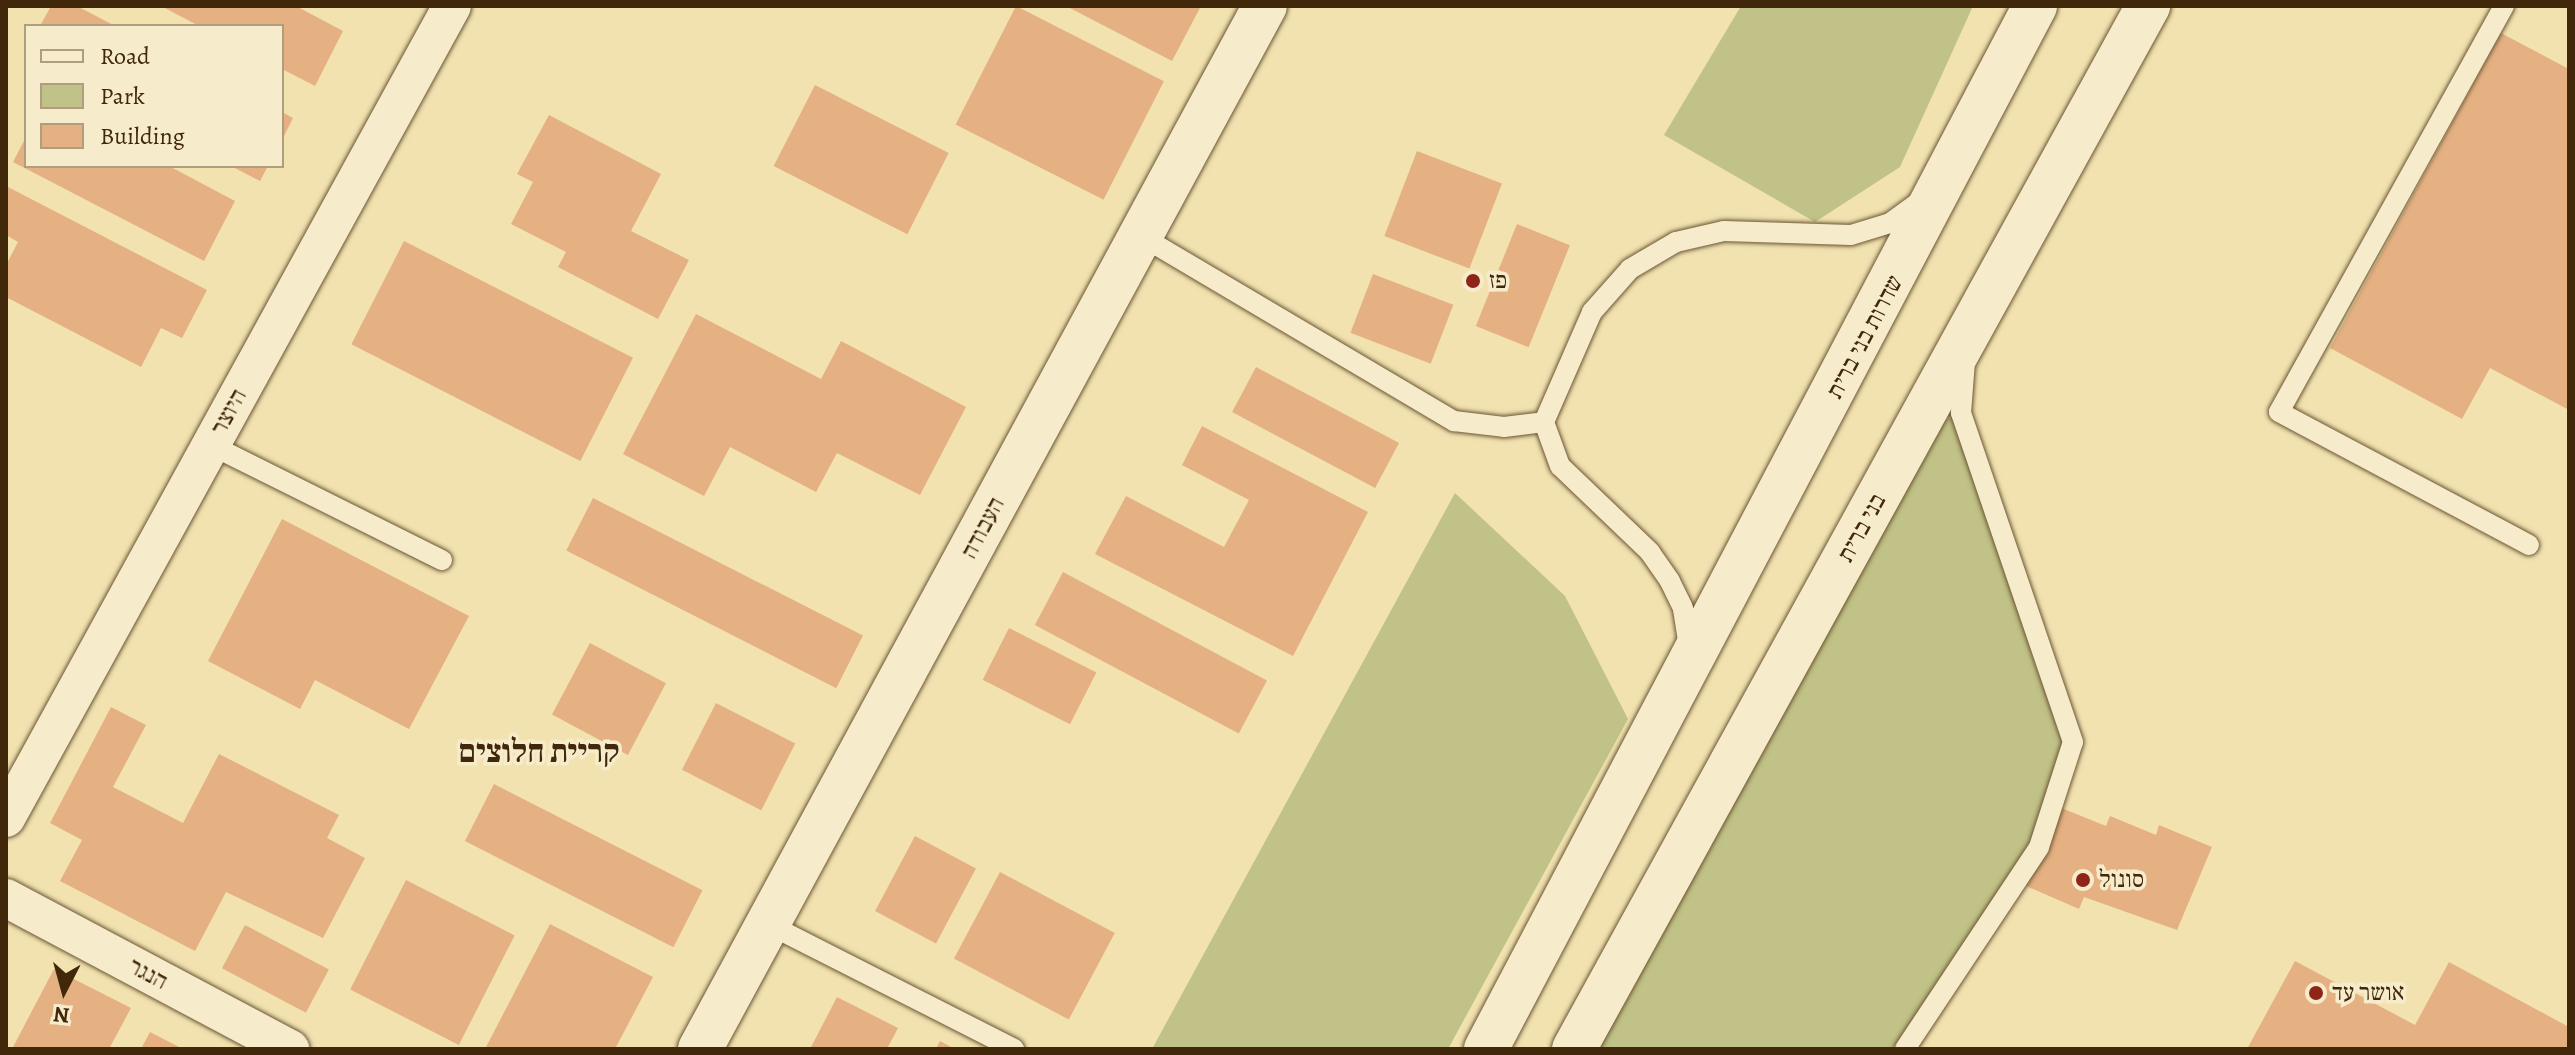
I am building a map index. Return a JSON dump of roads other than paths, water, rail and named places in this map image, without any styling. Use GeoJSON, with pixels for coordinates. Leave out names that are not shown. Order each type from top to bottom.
{"type":"FeatureCollection","features":[{"type":"Feature","properties":{"kind":"main road","name":"העבודה"},"geometry":{"type":"LineString","coordinates":[[700,1049],[1265,6]]}},
{"type":"Feature","properties":{"kind":"main road","name":"שדרות בני ברית"},"geometry":{"type":"LineString","coordinates":[[1690,665],[1948,181],[2035,6]]}},
{"type":"Feature","properties":{"kind":"main road","name":"בני ברית"},"geometry":{"type":"LineString","coordinates":[[1574,1049],[2148,6]]}},
{"type":"Feature","properties":{"kind":"main road"},"geometry":{"type":"LineString","coordinates":[[1486,1049],[1690,665]]}},
{"type":"Feature","properties":{"kind":"street","name":"היוצר"},"geometry":{"type":"LineString","coordinates":[[6,818],[452,6]]}},
{"type":"Feature","properties":{"kind":"street","name":"הנגר"},"geometry":{"type":"LineString","coordinates":[[6,898],[290,1049]]}},
{"type":"Feature","properties":{"kind":"lane"},"geometry":{"type":"LineString","coordinates":[[2504,6],[2279,412],[2529,545]]}},
{"type":"Feature","properties":{"kind":"lane"},"geometry":{"type":"LineString","coordinates":[[1690,665],[1683,608],[1670,581],[1650,552],[1560,466],[1544,422],[1592,312],[1630,269],[1676,242],[1724,231],[1851,235],[1890,223],[1948,181]]}},
{"type":"Feature","properties":{"kind":"lane"},"geometry":{"type":"LineString","coordinates":[[1141,236],[1454,421],[1504,427],[1544,422]]}},
{"type":"Feature","properties":{"kind":"lane"},"geometry":{"type":"LineString","coordinates":[[1905,1049],[2039,847],[2073,742],[1961,413],[1967,333]]}},
{"type":"Feature","properties":{"kind":"lane"},"geometry":{"type":"LineString","coordinates":[[211,445],[442,560]]}},
{"type":"Feature","properties":{"kind":"lane"},"geometry":{"type":"LineString","coordinates":[[768,924],[1014,1049]]}},
{"type":"Feature","properties":{"kind":"place","name":"פז"},"geometry":{"type":"Point","coordinates":[1473,281]}},
{"type":"Feature","properties":{"kind":"place","name":"סונול"},"geometry":{"type":"Point","coordinates":[2083,880]}},
{"type":"Feature","properties":{"kind":"place","name":"אושר עד"},"geometry":{"type":"Point","coordinates":[2316,993]}},
{"type":"Feature","properties":{"kind":"district","name":"קריית חלוצים"},"geometry":{"type":"Point","coordinates":[539,751]}}]}
